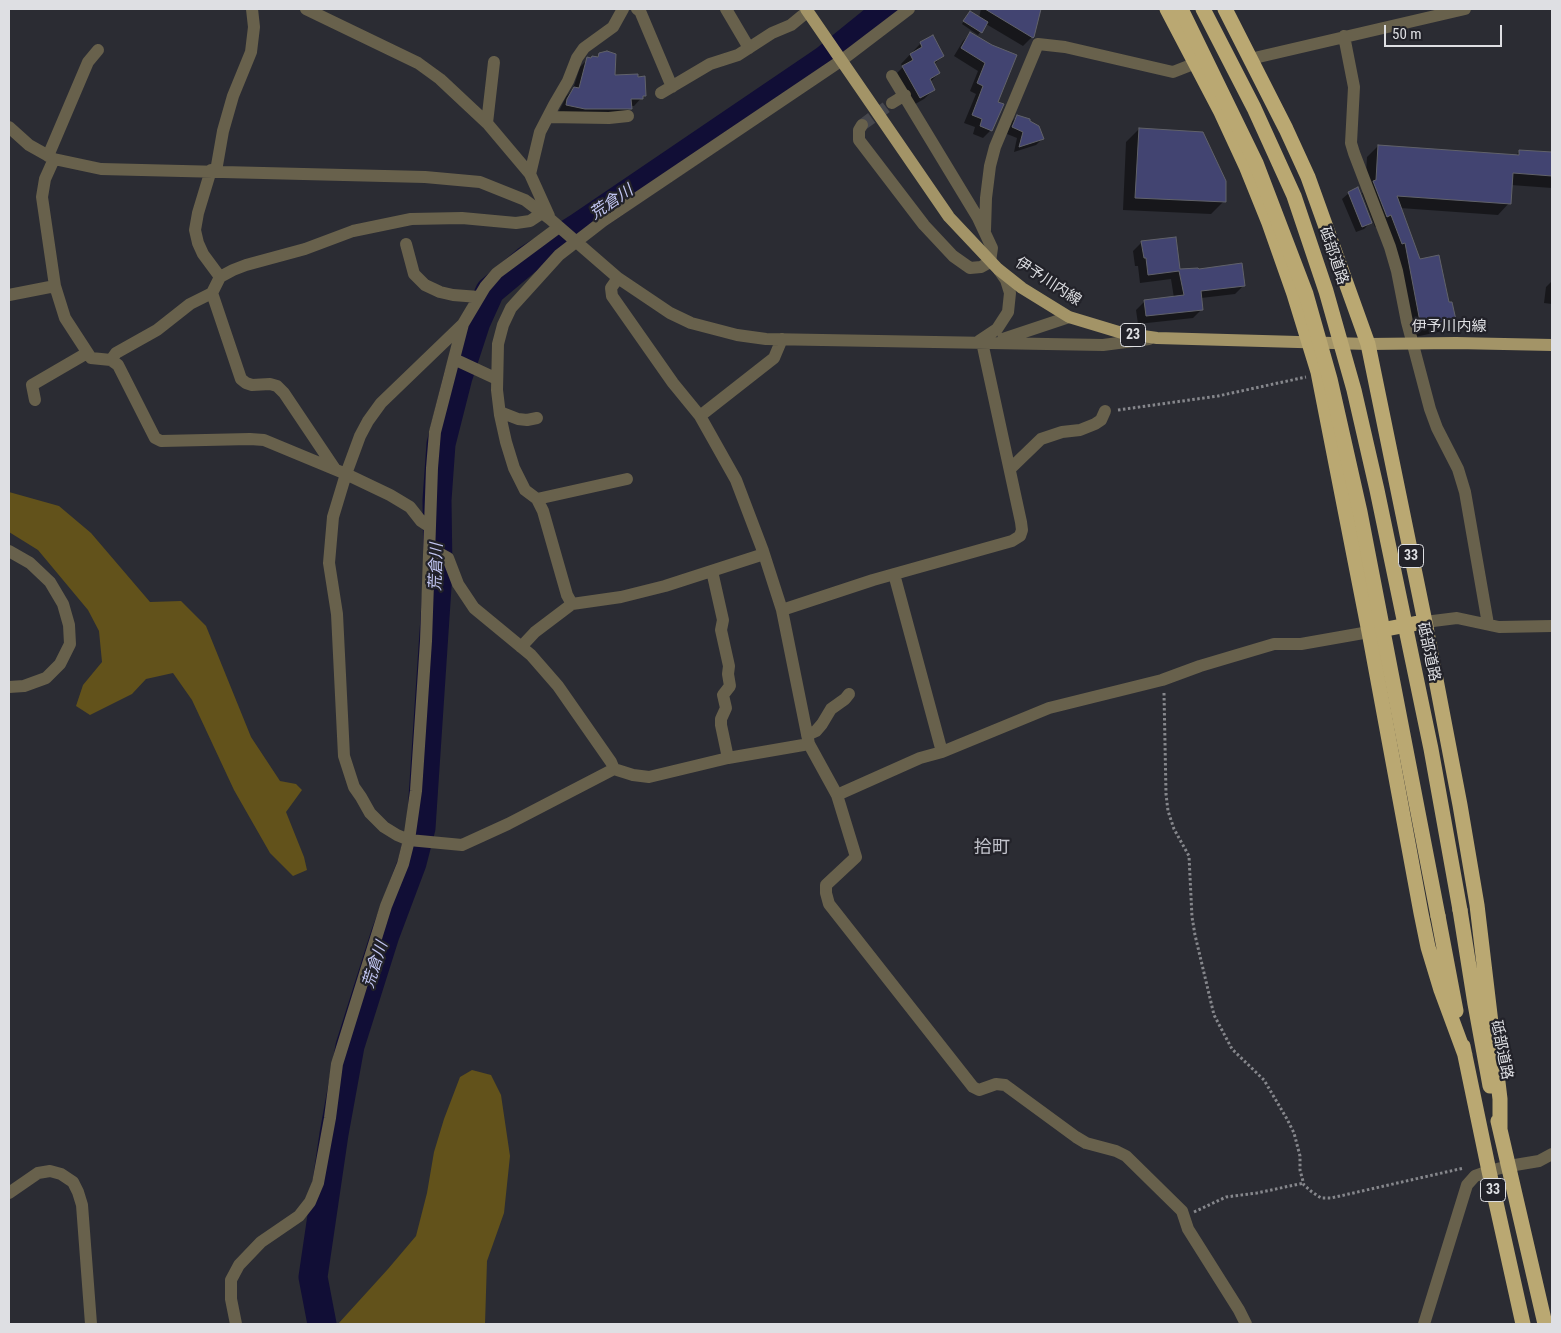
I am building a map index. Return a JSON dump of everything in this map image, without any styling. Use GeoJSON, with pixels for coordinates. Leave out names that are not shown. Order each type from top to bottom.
{"type":"FeatureCollection","features":[{"type":"Feature","properties":{"kind":"highway","name":"33"},"geometry":{"type":"LineString","coordinates":[[1167,9],[1221,112],[1249,175],[1272,232],[1318,372],[1428,947],[1441,990],[1465,1055]]}},
{"type":"Feature","properties":{"kind":"highway","name":"33"},"geometry":{"type":"LineString","coordinates":[[1181,9],[1256,163],[1306,294],[1330,380],[1360,512],[1465,1055],[1523,1324]]}},
{"type":"Feature","properties":{"kind":"highway","name":"砥部道路"},"geometry":{"type":"LineString","coordinates":[[1203,9],[1254,108],[1294,196],[1326,291],[1354,390],[1377,490],[1431,749],[1460,910],[1482,1049],[1545,1324]]}},
{"type":"Feature","properties":{"kind":"highway","name":"33"},"geometry":{"type":"LineString","coordinates":[[1225,9],[1286,129],[1308,177],[1368,344],[1425,622],[1477,905],[1500,1099],[1500,1130]]}},
{"type":"Feature","properties":{"kind":"highway"},"geometry":{"type":"LineString","coordinates":[[1369,632],[1425,622]]}},
{"type":"Feature","properties":{"kind":"main road","name":"伊予川内線"},"geometry":{"type":"LineString","coordinates":[[809,13],[949,216],[994,265],[1029,292],[1069,317],[1122,334],[1157,338],[1368,344],[1552,345]]}},
{"type":"Feature","properties":{"kind":"street"},"geometry":{"type":"LineString","coordinates":[[220,277],[202,254],[195,230],[214,170],[233,96],[251,52],[254,26],[252,9]]}},
{"type":"Feature","properties":{"kind":"street"},"geometry":{"type":"LineString","coordinates":[[306,9],[418,64],[440,79],[487,123],[530,174],[553,222]]}},
{"type":"Feature","properties":{"kind":"street"},"geometry":{"type":"LineString","coordinates":[[530,174],[540,132],[568,81],[577,58],[584,48],[613,27],[623,9]]}},
{"type":"Feature","properties":{"kind":"street"},"geometry":{"type":"LineString","coordinates":[[637,9],[640,11],[667,90],[710,64],[738,55],[772,33],[791,25],[809,13]]}},
{"type":"Feature","properties":{"kind":"street"},"geometry":{"type":"LineString","coordinates":[[726,9],[748,48]]}},
{"type":"Feature","properties":{"kind":"street"},"geometry":{"type":"LineString","coordinates":[[572,604],[566,595],[544,510],[537,499],[525,490],[514,468],[506,442],[500,412],[497,379],[498,344],[511,308],[575,240],[635,198],[728,138],[908,9]]}},
{"type":"Feature","properties":{"kind":"street"},"geometry":{"type":"LineString","coordinates":[[1250,59],[1465,9]]}},
{"type":"Feature","properties":{"kind":"street"},"geometry":{"type":"LineString","coordinates":[[1344,36],[1354,87],[1353,148],[1390,247],[1430,409],[1437,428],[1458,468],[1488,624]]}},
{"type":"Feature","properties":{"kind":"street"},"geometry":{"type":"LineString","coordinates":[[985,233],[986,198],[990,166],[995,147],[1038,44],[1065,47],[1173,72],[1196,63]]}},
{"type":"Feature","properties":{"kind":"street"},"geometry":{"type":"LineString","coordinates":[[98,50],[88,62],[51,158],[42,197],[55,286],[65,318],[91,358],[112,360],[118,365],[154,438],[161,441],[264,440],[390,495],[410,507],[421,521],[430,527]]}},
{"type":"Feature","properties":{"kind":"street"},"geometry":{"type":"LineString","coordinates":[[487,123],[494,62]]}},
{"type":"Feature","properties":{"kind":"street"},"geometry":{"type":"LineString","coordinates":[[892,76],[978,218],[992,248],[994,265],[1008,286],[1010,299],[1008,312],[997,329],[983,342]]}},
{"type":"Feature","properties":{"kind":"street"},"geometry":{"type":"LineString","coordinates":[[892,103],[905,96]]}},
{"type":"Feature","properties":{"kind":"street"},"geometry":{"type":"LineString","coordinates":[[548,117],[609,118],[628,116]]}},
{"type":"Feature","properties":{"kind":"street"},"geometry":{"type":"LineString","coordinates":[[862,125],[859,130],[859,140],[924,225],[953,256],[970,268],[994,265]]}},
{"type":"Feature","properties":{"kind":"street"},"geometry":{"type":"LineString","coordinates":[[9,127],[29,145],[51,158],[101,169],[214,170],[425,177],[480,182],[525,200],[618,278],[670,313],[691,323],[737,335],[782,339],[1103,345],[1157,338]]}},
{"type":"Feature","properties":{"kind":"street"},"geometry":{"type":"LineString","coordinates":[[112,360],[116,353],[157,330],[190,304],[212,293],[220,277],[233,270],[305,249],[353,231],[411,219],[477,219],[516,223],[530,221],[553,222]]}},
{"type":"Feature","properties":{"kind":"street"},"geometry":{"type":"LineString","coordinates":[[553,222],[497,273],[479,297],[463,324],[381,403],[368,421],[340,472],[329,563],[337,614],[344,756],[350,778],[370,813],[384,827],[397,836],[409,840],[462,845],[508,824],[614,769],[633,775],[649,776],[808,739],[822,724],[830,709],[849,694]]}},
{"type":"Feature","properties":{"kind":"street"},"geometry":{"type":"LineString","coordinates":[[406,244],[414,274],[425,285],[440,292],[453,295],[479,297]]}},
{"type":"Feature","properties":{"kind":"street"},"geometry":{"type":"LineString","coordinates":[[618,278],[611,288],[612,296],[673,383],[700,416],[736,480],[764,554],[782,610],[808,739],[837,795],[856,857],[826,884],[829,904],[973,1088],[979,1090],[996,1084],[1005,1085],[1086,1143],[1116,1151],[1126,1156],[1184,1214],[1188,1229],[1240,1310],[1246,1324]]}},
{"type":"Feature","properties":{"kind":"street"},"geometry":{"type":"LineString","coordinates":[[9,295],[55,286]]}},
{"type":"Feature","properties":{"kind":"street"},"geometry":{"type":"LineString","coordinates":[[212,293],[241,379],[252,385],[270,384],[278,386],[340,472]]}},
{"type":"Feature","properties":{"kind":"street"},"geometry":{"type":"LineString","coordinates":[[983,342],[1069,317]]}},
{"type":"Feature","properties":{"kind":"street"},"geometry":{"type":"LineString","coordinates":[[236,1324],[231,1280],[238,1265],[261,1242],[299,1216],[310,1202],[318,1182],[330,1118],[337,1064],[386,906],[403,864],[409,840],[416,791],[426,641],[435,432],[463,324]]}},
{"type":"Feature","properties":{"kind":"street"},"geometry":{"type":"LineString","coordinates":[[700,416],[774,358],[782,339]]}},
{"type":"Feature","properties":{"kind":"street"},"geometry":{"type":"LineString","coordinates":[[782,610],[894,574],[1012,541],[1020,536],[1022,530],[1021,522],[983,342]]}},
{"type":"Feature","properties":{"kind":"street"},"geometry":{"type":"LineString","coordinates":[[35,400],[32,385],[87,352]]}},
{"type":"Feature","properties":{"kind":"street"},"geometry":{"type":"LineString","coordinates":[[454,359],[497,379]]}},
{"type":"Feature","properties":{"kind":"street"},"geometry":{"type":"LineString","coordinates":[[1010,469],[1041,439],[1062,432],[1080,430],[1094,424],[1101,420],[1105,411]]}},
{"type":"Feature","properties":{"kind":"street"},"geometry":{"type":"LineString","coordinates":[[500,412],[518,419],[537,418]]}},
{"type":"Feature","properties":{"kind":"street"},"geometry":{"type":"LineString","coordinates":[[537,499],[627,479]]}},
{"type":"Feature","properties":{"kind":"street"},"geometry":{"type":"LineString","coordinates":[[430,548],[448,558],[458,584],[474,608],[531,655],[558,686],[614,769]]}},
{"type":"Feature","properties":{"kind":"street"},"geometry":{"type":"LineString","coordinates":[[9,551],[30,563],[50,582],[63,604],[69,625],[70,644],[60,664],[46,678],[24,686],[9,687]]}},
{"type":"Feature","properties":{"kind":"street"},"geometry":{"type":"LineString","coordinates":[[521,647],[535,632],[572,604],[621,597],[665,586],[764,554]]}},
{"type":"Feature","properties":{"kind":"street"},"geometry":{"type":"LineString","coordinates":[[712,571],[722,620],[721,630],[729,666],[730,686],[723,695],[726,708],[721,719],[728,758]]}},
{"type":"Feature","properties":{"kind":"street"},"geometry":{"type":"LineString","coordinates":[[894,574],[942,752]]}},
{"type":"Feature","properties":{"kind":"street"},"geometry":{"type":"LineString","coordinates":[[1425,622],[1457,618],[1499,627],[1552,626]]}},
{"type":"Feature","properties":{"kind":"street"},"geometry":{"type":"LineString","coordinates":[[837,795],[920,758],[942,752],[1049,708],[1162,680],[1200,666],[1274,644],[1301,644],[1369,632]]}},
{"type":"Feature","properties":{"kind":"street"},"geometry":{"type":"LineString","coordinates":[[1424,1324],[1467,1185],[1488,1166],[1509,1166],[1539,1161],[1552,1154]]}},
{"type":"Feature","properties":{"kind":"street"},"geometry":{"type":"LineString","coordinates":[[9,1193],[38,1173],[50,1172],[61,1174],[73,1182],[82,1205],[90,1324]]}},
{"type":"Feature","properties":{"kind":"path"},"geometry":{"type":"LineString","coordinates":[[1105,411],[1218,396],[1300,379],[1318,372]]}},
{"type":"Feature","properties":{"kind":"path"},"geometry":{"type":"LineString","coordinates":[[1162,680],[1165,698],[1166,794],[1168,811],[1174,829],[1189,856],[1192,917],[1214,1015],[1232,1049],[1264,1080],[1287,1119],[1294,1133],[1304,1183],[1321,1198],[1331,1198],[1488,1166]]}},
{"type":"Feature","properties":{"kind":"path"},"geometry":{"type":"LineString","coordinates":[[1184,1214],[1198,1210],[1226,1197],[1257,1194],[1304,1183]]}},
{"type":"Feature","properties":{"kind":"shaded area"},"geometry":{"type":"Polygon","coordinates":[[[9,492],[59,506],[91,533],[150,602],[181,601],[206,626],[251,737],[280,781],[296,784],[302,790],[286,812],[304,857],[307,870],[293,876],[270,853],[234,790],[192,700],[173,673],[146,679],[132,694],[90,715],[76,706],[83,685],[102,662],[99,631],[88,610],[38,550],[9,532],[9,492]]]}},
{"type":"Feature","properties":{"kind":"shaded area"},"geometry":{"type":"Polygon","coordinates":[[[472,1070],[491,1075],[501,1095],[510,1156],[504,1213],[487,1261],[485,1324],[338,1324],[416,1236],[427,1193],[434,1152],[444,1119],[460,1077],[472,1070]]]}},
{"type":"Feature","properties":{"kind":"building"},"geometry":{"type":"Polygon","coordinates":[[[985,9],[1041,9],[1034,37],[1033,38],[985,9]]]}},
{"type":"Feature","properties":{"kind":"building"},"geometry":{"type":"Polygon","coordinates":[[[970,11],[988,22],[982,33],[963,21],[970,11]]]}},
{"type":"Feature","properties":{"kind":"building"},"geometry":{"type":"Polygon","coordinates":[[[970,32],[992,45],[1017,55],[998,102],[1004,104],[992,131],[980,126],[982,119],[972,115],[983,86],[977,83],[985,63],[961,48],[970,32]]]}},
{"type":"Feature","properties":{"kind":"building"},"geometry":{"type":"Polygon","coordinates":[[[933,35],[944,56],[934,62],[940,73],[930,79],[935,90],[920,98],[902,66],[913,60],[910,54],[922,47],[920,42],[933,35]]]}},
{"type":"Feature","properties":{"kind":"building"},"geometry":{"type":"Polygon","coordinates":[[[607,51],[616,54],[615,75],[638,74],[638,77],[645,76],[646,96],[643,96],[643,99],[631,99],[632,109],[585,109],[566,105],[567,99],[574,87],[579,88],[587,57],[598,57],[599,53],[607,51]]]}},
{"type":"Feature","properties":{"kind":"building"},"geometry":{"type":"Polygon","coordinates":[[[1017,115],[1030,119],[1030,121],[1039,126],[1044,139],[1019,147],[1023,132],[1012,127],[1017,115]]]}},
{"type":"Feature","properties":{"kind":"building"},"geometry":{"type":"Polygon","coordinates":[[[1139,128],[1203,132],[1226,181],[1226,202],[1135,198],[1139,128]]]}},
{"type":"Feature","properties":{"kind":"building"},"geometry":{"type":"Polygon","coordinates":[[[1378,145],[1519,155],[1519,150],[1552,152],[1552,176],[1513,173],[1511,204],[1397,196],[1420,259],[1439,255],[1449,302],[1452,302],[1456,320],[1421,327],[1405,243],[1402,244],[1391,215],[1387,217],[1373,181],[1376,180],[1378,145]]]}},
{"type":"Feature","properties":{"kind":"building"},"geometry":{"type":"Polygon","coordinates":[[[1358,187],[1372,223],[1362,227],[1348,192],[1358,187]]]}},
{"type":"Feature","properties":{"kind":"building"},"geometry":{"type":"Polygon","coordinates":[[[1176,237],[1180,269],[1199,269],[1242,263],[1245,286],[1201,291],[1203,310],[1146,316],[1144,300],[1184,295],[1179,271],[1148,275],[1141,241],[1176,237]]]}},
{"type":"Feature","properties":{"kind":"waterway","name":"荒倉川"},"geometry":{"type":"LineString","coordinates":[[322,1324],[313,1277],[334,1134],[350,1046],[385,935],[412,863],[421,828],[438,572],[437,500],[441,444],[458,377],[476,322],[490,291],[527,260],[579,227],[825,60],[888,9]]}},
{"type":"Feature","properties":{"kind":"tunnel"},"geometry":{"type":"LineString","coordinates":[[862,125],[892,103]]}},
{"type":"Feature","properties":{"kind":"district","name":"拾町"},"geometry":{"type":"Point","coordinates":[992,848]}}]}
